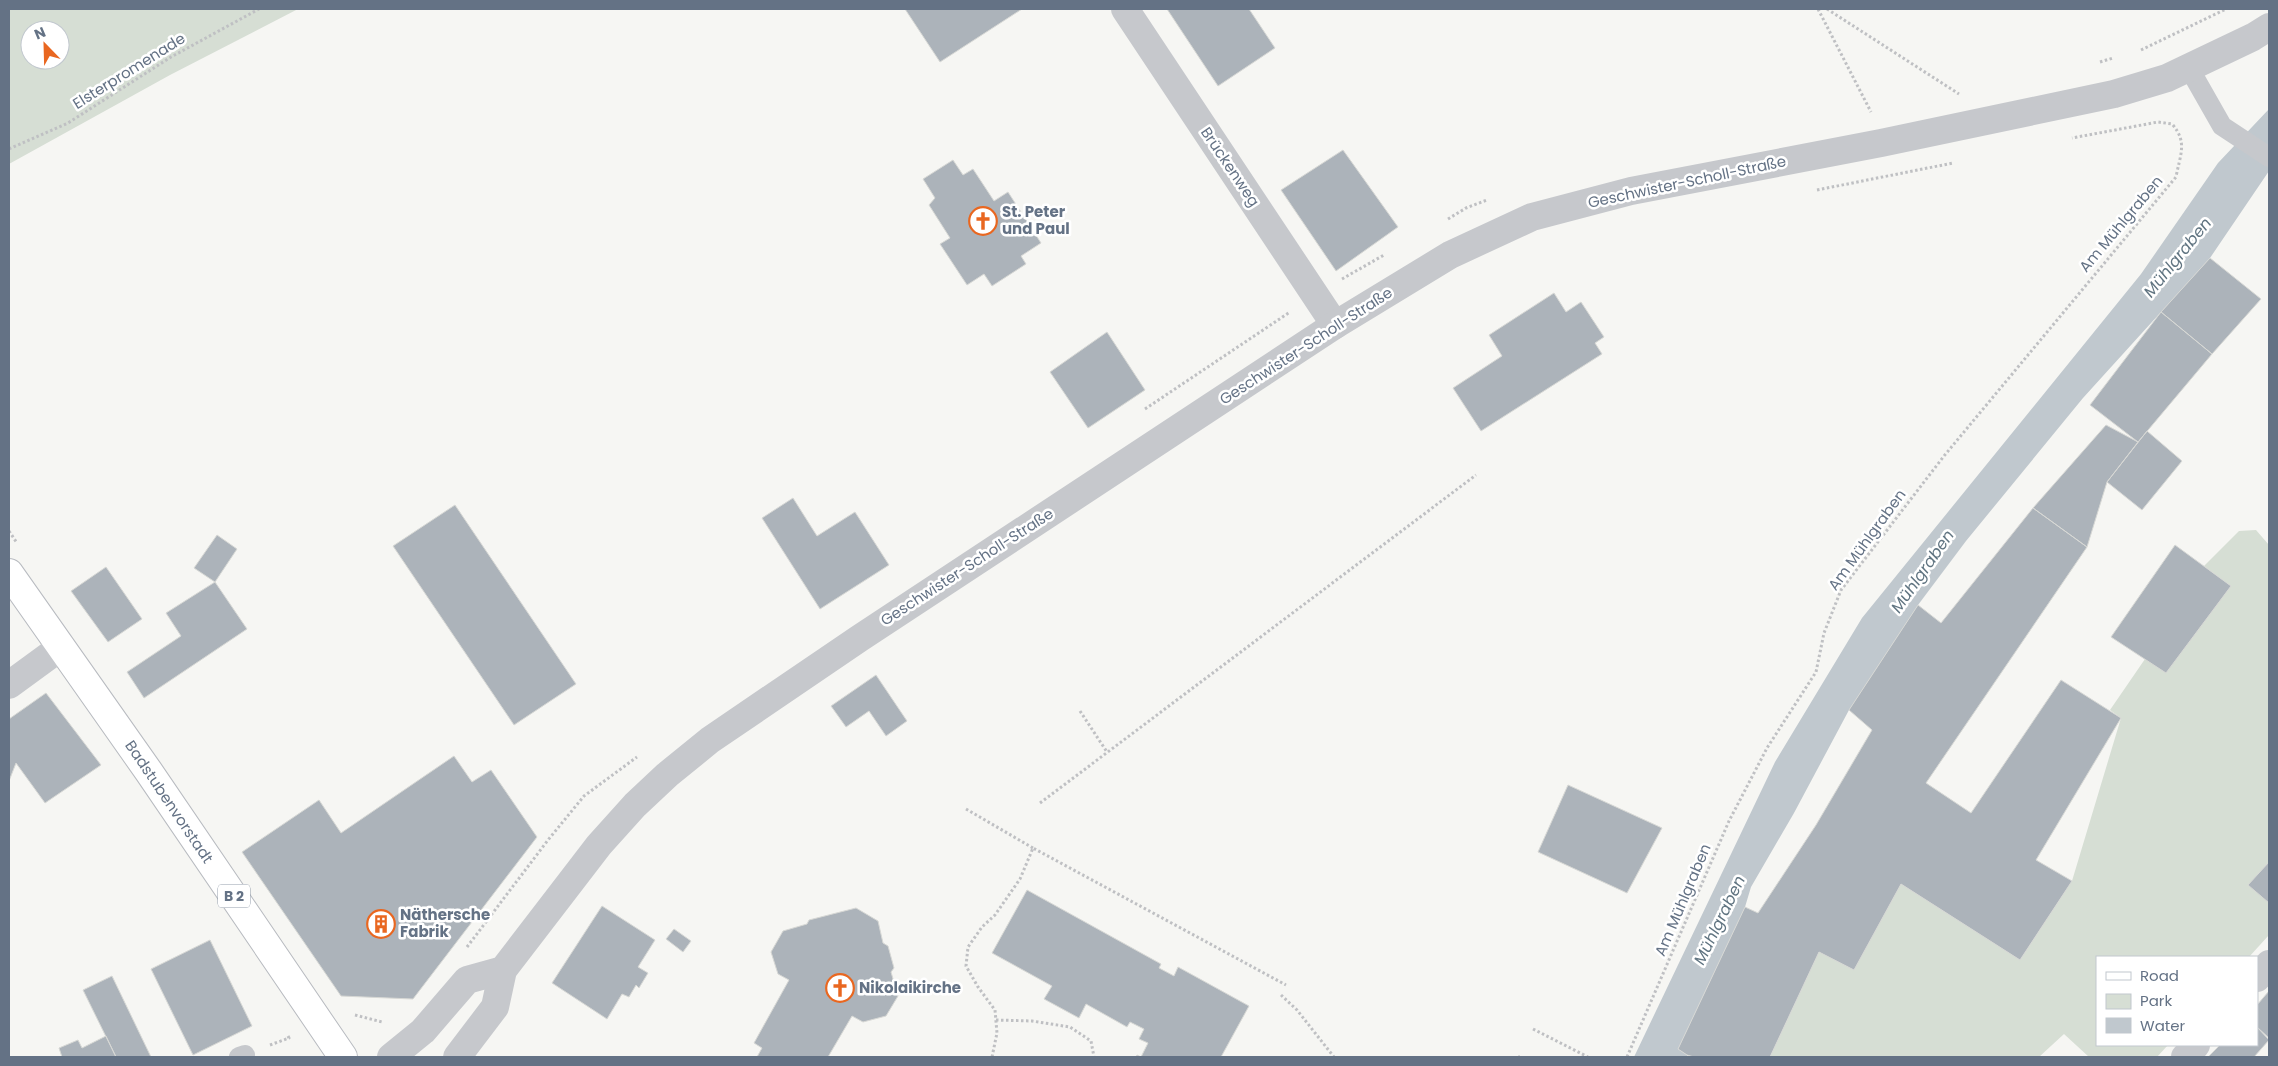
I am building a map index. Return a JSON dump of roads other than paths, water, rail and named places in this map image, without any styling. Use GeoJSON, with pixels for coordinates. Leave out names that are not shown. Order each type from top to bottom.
{"type":"FeatureCollection","features":[{"type":"Feature","properties":{"kind":"main road","name":"Badstubenvorstadt"},"geometry":{"type":"LineString","coordinates":[[9,573],[343,1057]]}},
{"type":"Feature","properties":{"kind":"street","name":"Brückenweg"},"geometry":{"type":"LineString","coordinates":[[1126,9],[1335,325]]}},
{"type":"Feature","properties":{"kind":"street","name":"Geschwister-Scholl-Straße"},"geometry":{"type":"LineString","coordinates":[[457,1057],[495,1007],[502,970],[605,838],[635,805],[667,775],[710,740],[860,638],[1335,325],[1450,254],[1532,217],[1631,191],[1881,143],[2114,94],[2167,78],[2253,37],[2269,27]]}},
{"type":"Feature","properties":{"kind":"street"},"geometry":{"type":"LineString","coordinates":[[9,685],[61,647]]}},
{"type":"Feature","properties":{"kind":"street"},"geometry":{"type":"LineString","coordinates":[[2258,977],[2269,964]]}},
{"type":"Feature","properties":{"kind":"street"},"geometry":{"type":"LineString","coordinates":[[391,1057],[423,1031],[467,980],[502,970]]}},
{"type":"Feature","properties":{"kind":"street"},"geometry":{"type":"LineString","coordinates":[[2185,1057],[2195,1046]]}},
{"type":"Feature","properties":{"kind":"lane"},"geometry":{"type":"LineString","coordinates":[[2189,68],[2222,126],[2269,157]]}},
{"type":"Feature","properties":{"kind":"water","name":"Mühlgraben"},"geometry":{"type":"Polygon","coordinates":[[[2269,109],[2269,171],[2210,258],[2083,398],[1966,541],[1918,605],[1849,710],[1794,813],[1751,887],[1745,907],[1678,1049],[1687,1057],[1634,1057],[1775,762],[1862,618],[2141,274],[2218,163],[2269,109]]]}},
{"type":"Feature","properties":{"kind":"place","name":"St. Peter und Paul"},"geometry":{"type":"Point","coordinates":[983,221]}},
{"type":"Feature","properties":{"kind":"place","name":"Näthersche Fabrik"},"geometry":{"type":"Point","coordinates":[381,924]}},
{"type":"Feature","properties":{"kind":"place","name":"Nikolaikirche"},"geometry":{"type":"Point","coordinates":[840,988]}}]}
